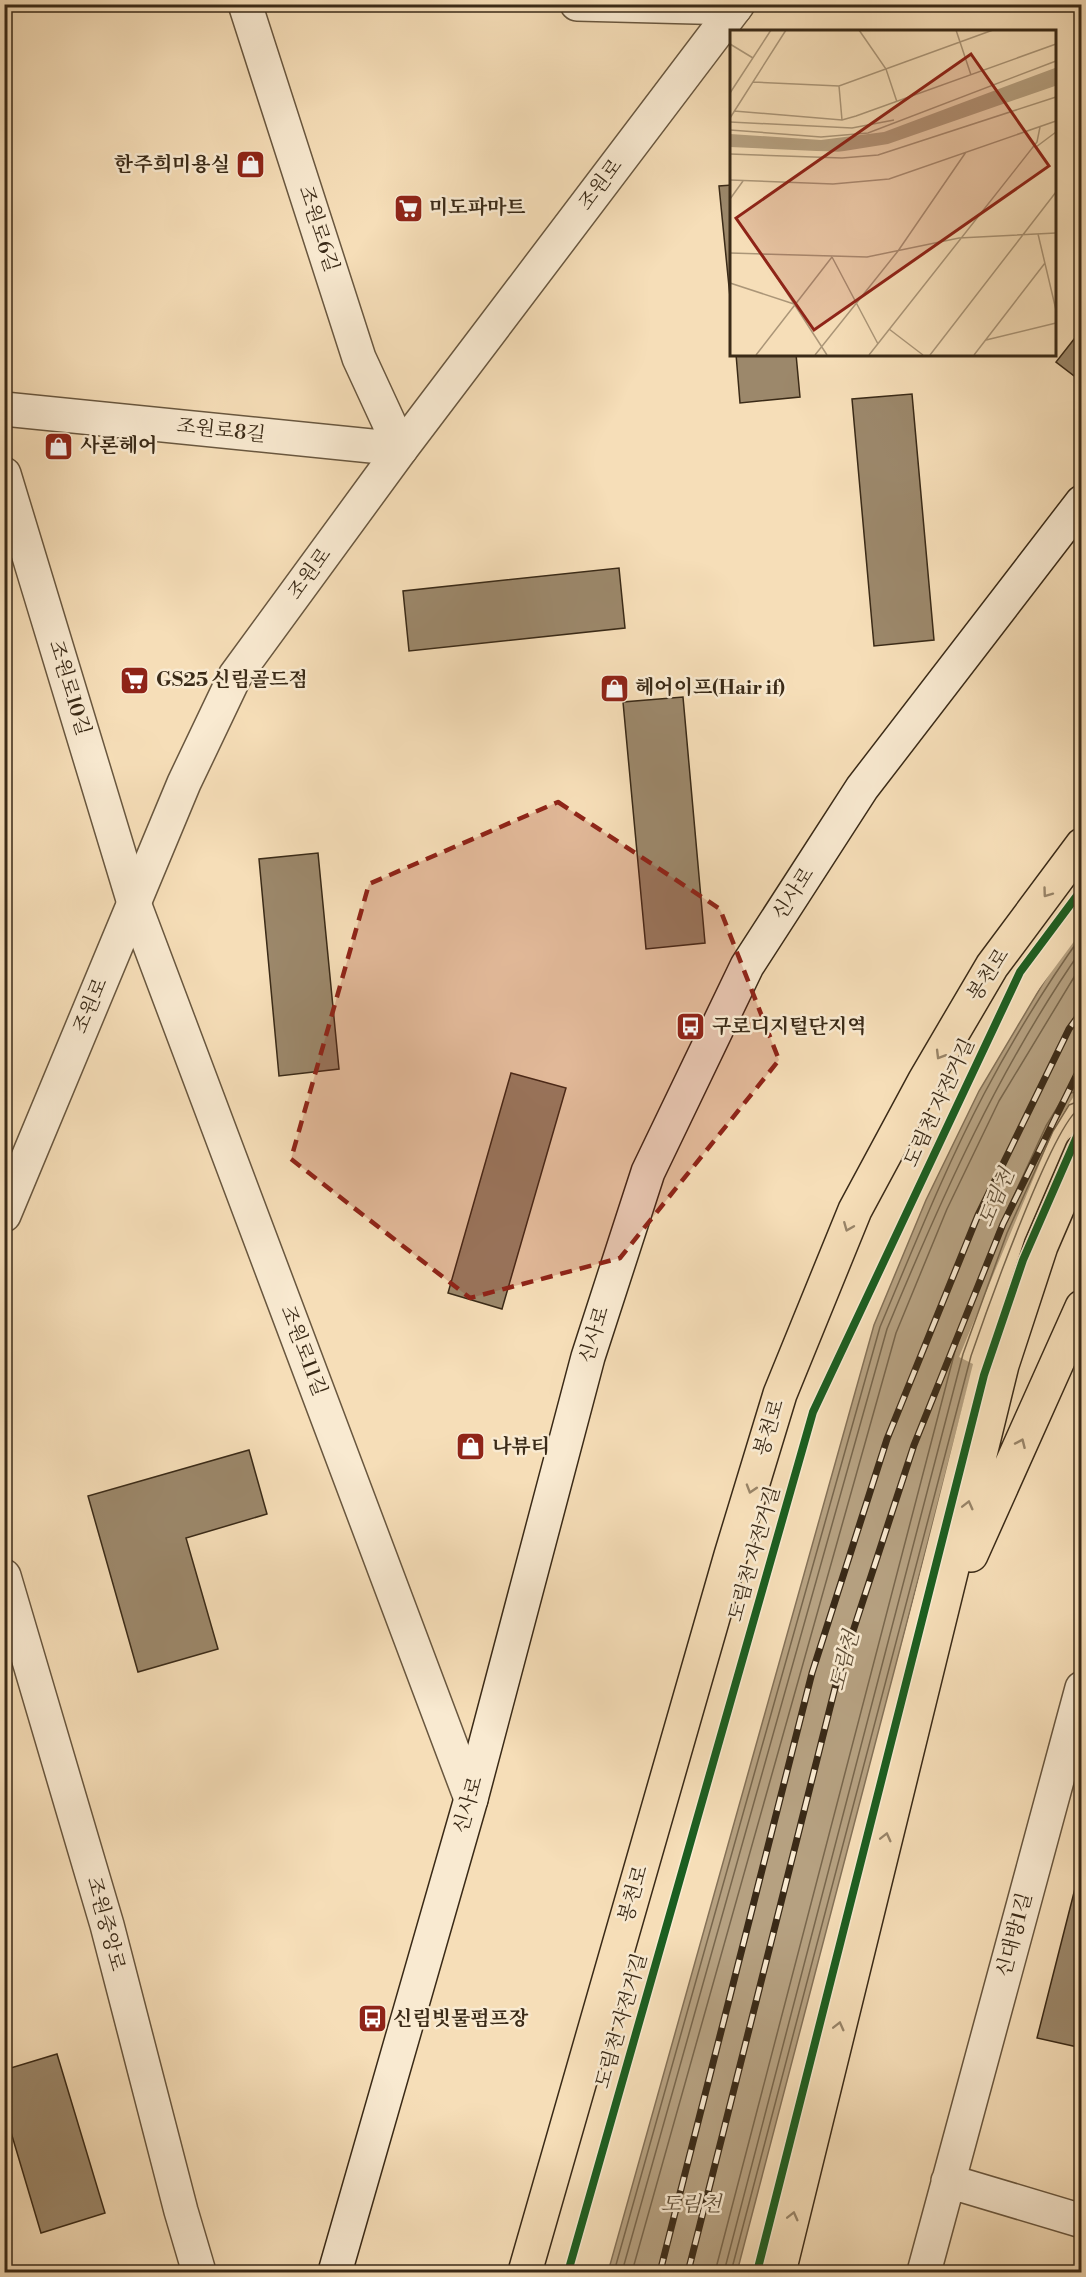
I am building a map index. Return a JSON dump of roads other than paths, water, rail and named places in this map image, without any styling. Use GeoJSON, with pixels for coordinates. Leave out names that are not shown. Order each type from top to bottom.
{"type":"FeatureCollection","features":[{"type":"Feature","properties":{"kind":"main road","name":"봉천로"},"geometry":{"type":"LineString","coordinates":[[525,2272],[731,1555],[780,1394],[855,1210],[925,1080],[992,966],[1082,845]]}},
{"type":"Feature","properties":{"kind":"main road"},"geometry":{"type":"LineString","coordinates":[[779,2272],[1002,1365],[1041,1246],[1082,1151]]}},
{"type":"Feature","properties":{"kind":"main road"},"geometry":{"type":"LineString","coordinates":[[937,1630],[1082,1307]]}},
{"type":"Feature","properties":{"kind":"street","name":"조원로6길"},"geometry":{"type":"LineString","coordinates":[[245,4],[360,358],[401,449]]}},
{"type":"Feature","properties":{"kind":"street"},"geometry":{"type":"LineString","coordinates":[[578,4],[736,6]]}},
{"type":"Feature","properties":{"kind":"street","name":"조원로"},"geometry":{"type":"LineString","coordinates":[[4,1215],[184,783],[235,676],[401,449],[736,6]]}},
{"type":"Feature","properties":{"kind":"street","name":"조원로8길"},"geometry":{"type":"LineString","coordinates":[[4,410],[401,449]]}},
{"type":"Feature","properties":{"kind":"street","name":"조원로10길"},"geometry":{"type":"LineString","coordinates":[[4,474],[134,903]]}},
{"type":"Feature","properties":{"kind":"street","name":"신사로"},"geometry":{"type":"LineString","coordinates":[[334,2272],[471,1799],[588,1357],[648,1172],[754,956],[862,788],[1082,502]]}},
{"type":"Feature","properties":{"kind":"street","name":"조원로11길"},"geometry":{"type":"LineString","coordinates":[[134,903],[471,1799]]}},
{"type":"Feature","properties":{"kind":"street","name":"조원중앙로"},"geometry":{"type":"LineString","coordinates":[[4,1576],[107,1924],[181,2211],[199,2272]]}},
{"type":"Feature","properties":{"kind":"street","name":"신대방1길"},"geometry":{"type":"LineString","coordinates":[[924,2272],[1082,1688]]}},
{"type":"Feature","properties":{"kind":"street"},"geometry":{"type":"LineString","coordinates":[[948,2181],[1082,2221]]}},
{"type":"Feature","properties":{"kind":"street"},"geometry":{"type":"LineString","coordinates":[[181,2211],[182,2272]]}},
{"type":"Feature","properties":{"kind":"water","name":"도림천"},"geometry":{"type":"Polygon","coordinates":[[[1081,925],[1081,1109],[1019,1238],[976,1358],[737,2272],[608,2272],[874,1325],[926,1200],[979,1091],[1054,965],[1081,925]]]}},
{"type":"Feature","properties":{"kind":"railway"},"geometry":{"type":"LineString","coordinates":[[660,2272],[812,1673],[887,1439],[978,1215],[1069,1029],[1082,1011]]}},
{"type":"Feature","properties":{"kind":"railway"},"geometry":{"type":"LineString","coordinates":[[688,2272],[837,1680],[914,1445],[1003,1224],[1082,1064]]}},
{"type":"Feature","properties":{"kind":"place","name":"한주희미용실"},"geometry":{"type":"Point","coordinates":[251,165]}},
{"type":"Feature","properties":{"kind":"place","name":"미도파마트"},"geometry":{"type":"Point","coordinates":[408,208]}},
{"type":"Feature","properties":{"kind":"place","name":"사론헤어"},"geometry":{"type":"Point","coordinates":[59,446]}},
{"type":"Feature","properties":{"kind":"place","name":"GS25 신림골드점"},"geometry":{"type":"Point","coordinates":[135,680]}},
{"type":"Feature","properties":{"kind":"place","name":"헤어이프(Hair if)"},"geometry":{"type":"Point","coordinates":[614,688]}},
{"type":"Feature","properties":{"kind":"place","name":"구로디지털단지역"},"geometry":{"type":"Point","coordinates":[691,1027]}},
{"type":"Feature","properties":{"kind":"place","name":"나뷰티"},"geometry":{"type":"Point","coordinates":[471,1447]}},
{"type":"Feature","properties":{"kind":"place","name":"신림빗물펌프장"},"geometry":{"type":"Point","coordinates":[372,2019]}}]}
